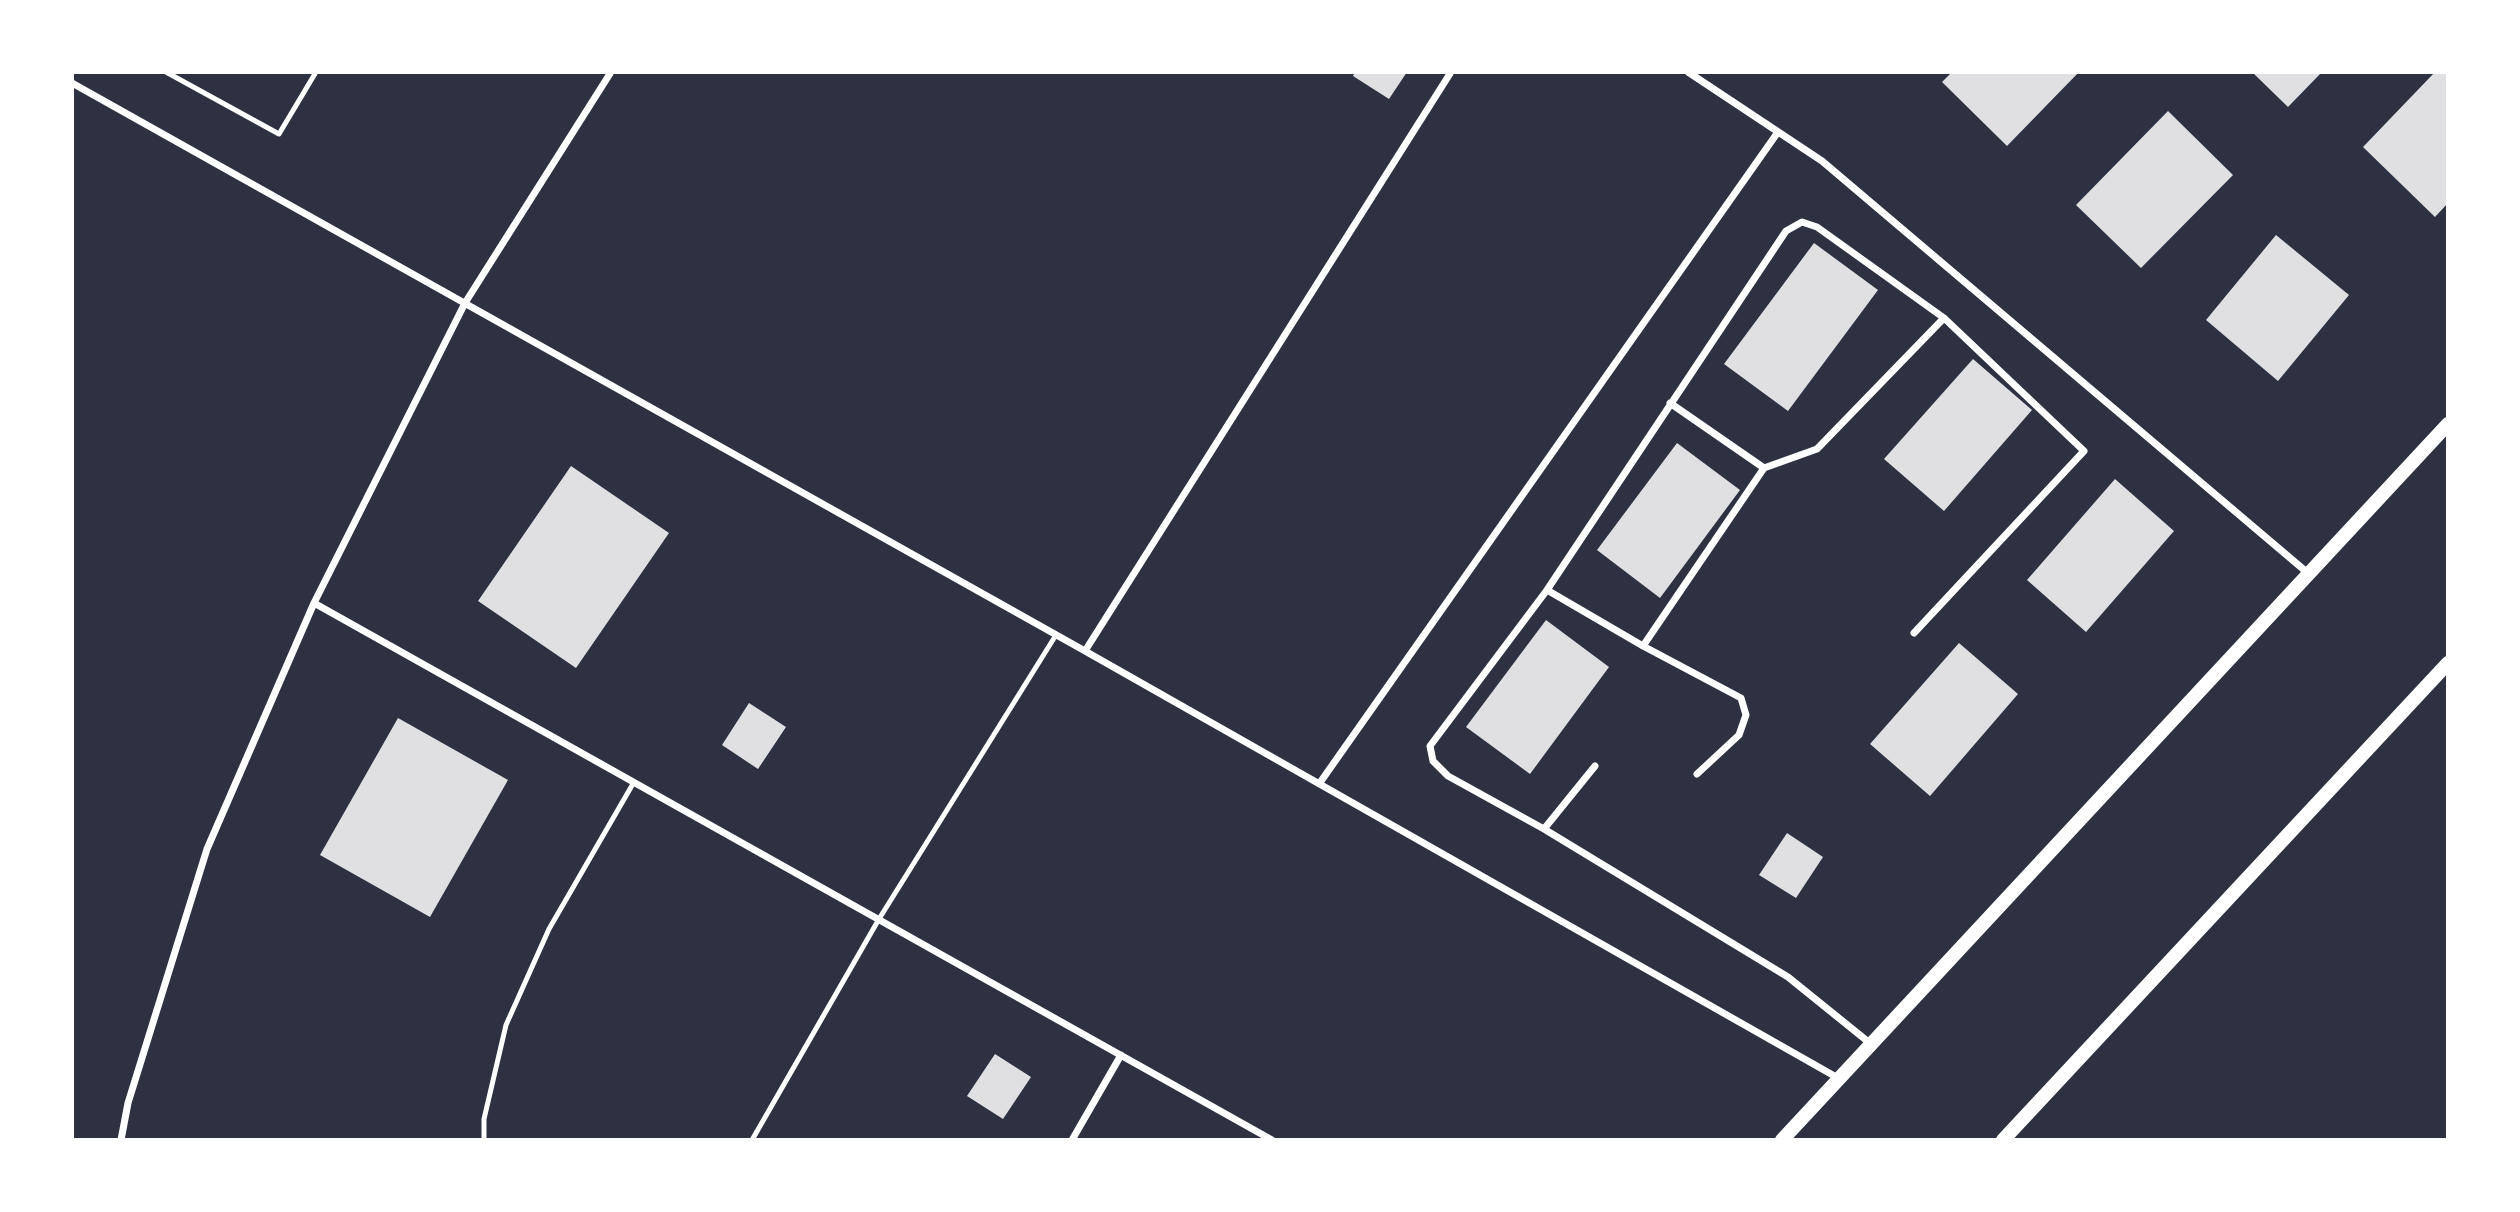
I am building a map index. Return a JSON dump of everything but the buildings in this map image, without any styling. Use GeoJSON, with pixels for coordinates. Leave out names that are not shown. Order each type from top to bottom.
{"type":"FeatureCollection","features":[{"type":"Feature","properties":{"kind":"main road"},"geometry":{"type":"LineString","coordinates":[[1782,1140],[2448,424]]}},
{"type":"Feature","properties":{"kind":"main road"},"geometry":{"type":"LineString","coordinates":[[2003,1140],[2448,664]]}},
{"type":"Feature","properties":{"kind":"street"},"geometry":{"type":"LineString","coordinates":[[121,1140],[128,1103],[207,849],[314,603],[465,303],[611,72]]}},
{"type":"Feature","properties":{"kind":"street"},"geometry":{"type":"LineString","coordinates":[[1085,651],[1451,72]]}},
{"type":"Feature","properties":{"kind":"street"},"geometry":{"type":"LineString","coordinates":[[1688,72],[1822,161],[2309,574]]}},
{"type":"Feature","properties":{"kind":"street"},"geometry":{"type":"LineString","coordinates":[[72,82],[1085,651],[1839,1079]]}},
{"type":"Feature","properties":{"kind":"street"},"geometry":{"type":"LineString","coordinates":[[1319,784],[1778,132]]}},
{"type":"Feature","properties":{"kind":"street"},"geometry":{"type":"LineString","coordinates":[[1871,1044],[1788,977],[1544,829],[1448,776],[1433,761],[1430,746],[1547,590],[1786,231],[1802,222],[1817,227],[1944,318],[2084,451],[1914,632]]}},
{"type":"Feature","properties":{"kind":"street"},"geometry":{"type":"LineString","coordinates":[[1643,646],[1764,468],[1817,449],[1944,318]]}},
{"type":"Feature","properties":{"kind":"street"},"geometry":{"type":"LineString","coordinates":[[1670,403],[1764,468]]}},
{"type":"Feature","properties":{"kind":"street"},"geometry":{"type":"LineString","coordinates":[[1547,590],[1643,646],[1741,698],[1746,715],[1738,735],[1697,774]]}},
{"type":"Feature","properties":{"kind":"street"},"geometry":{"type":"LineString","coordinates":[[314,603],[1272,1140]]}},
{"type":"Feature","properties":{"kind":"street"},"geometry":{"type":"LineString","coordinates":[[1544,829],[1595,766]]}},
{"type":"Feature","properties":{"kind":"street"},"geometry":{"type":"LineString","coordinates":[[1072,1140],[1121,1055]]}},
{"type":"Feature","properties":{"kind":"lane"},"geometry":{"type":"LineString","coordinates":[[166,72],[279,134],[316,72]]}},
{"type":"Feature","properties":{"kind":"lane"},"geometry":{"type":"LineString","coordinates":[[752,1140],[879,919],[1056,635]]}},
{"type":"Feature","properties":{"kind":"lane"},"geometry":{"type":"LineString","coordinates":[[484,1140],[484,1119],[506,1025],[549,929],[634,782]]}}]}
